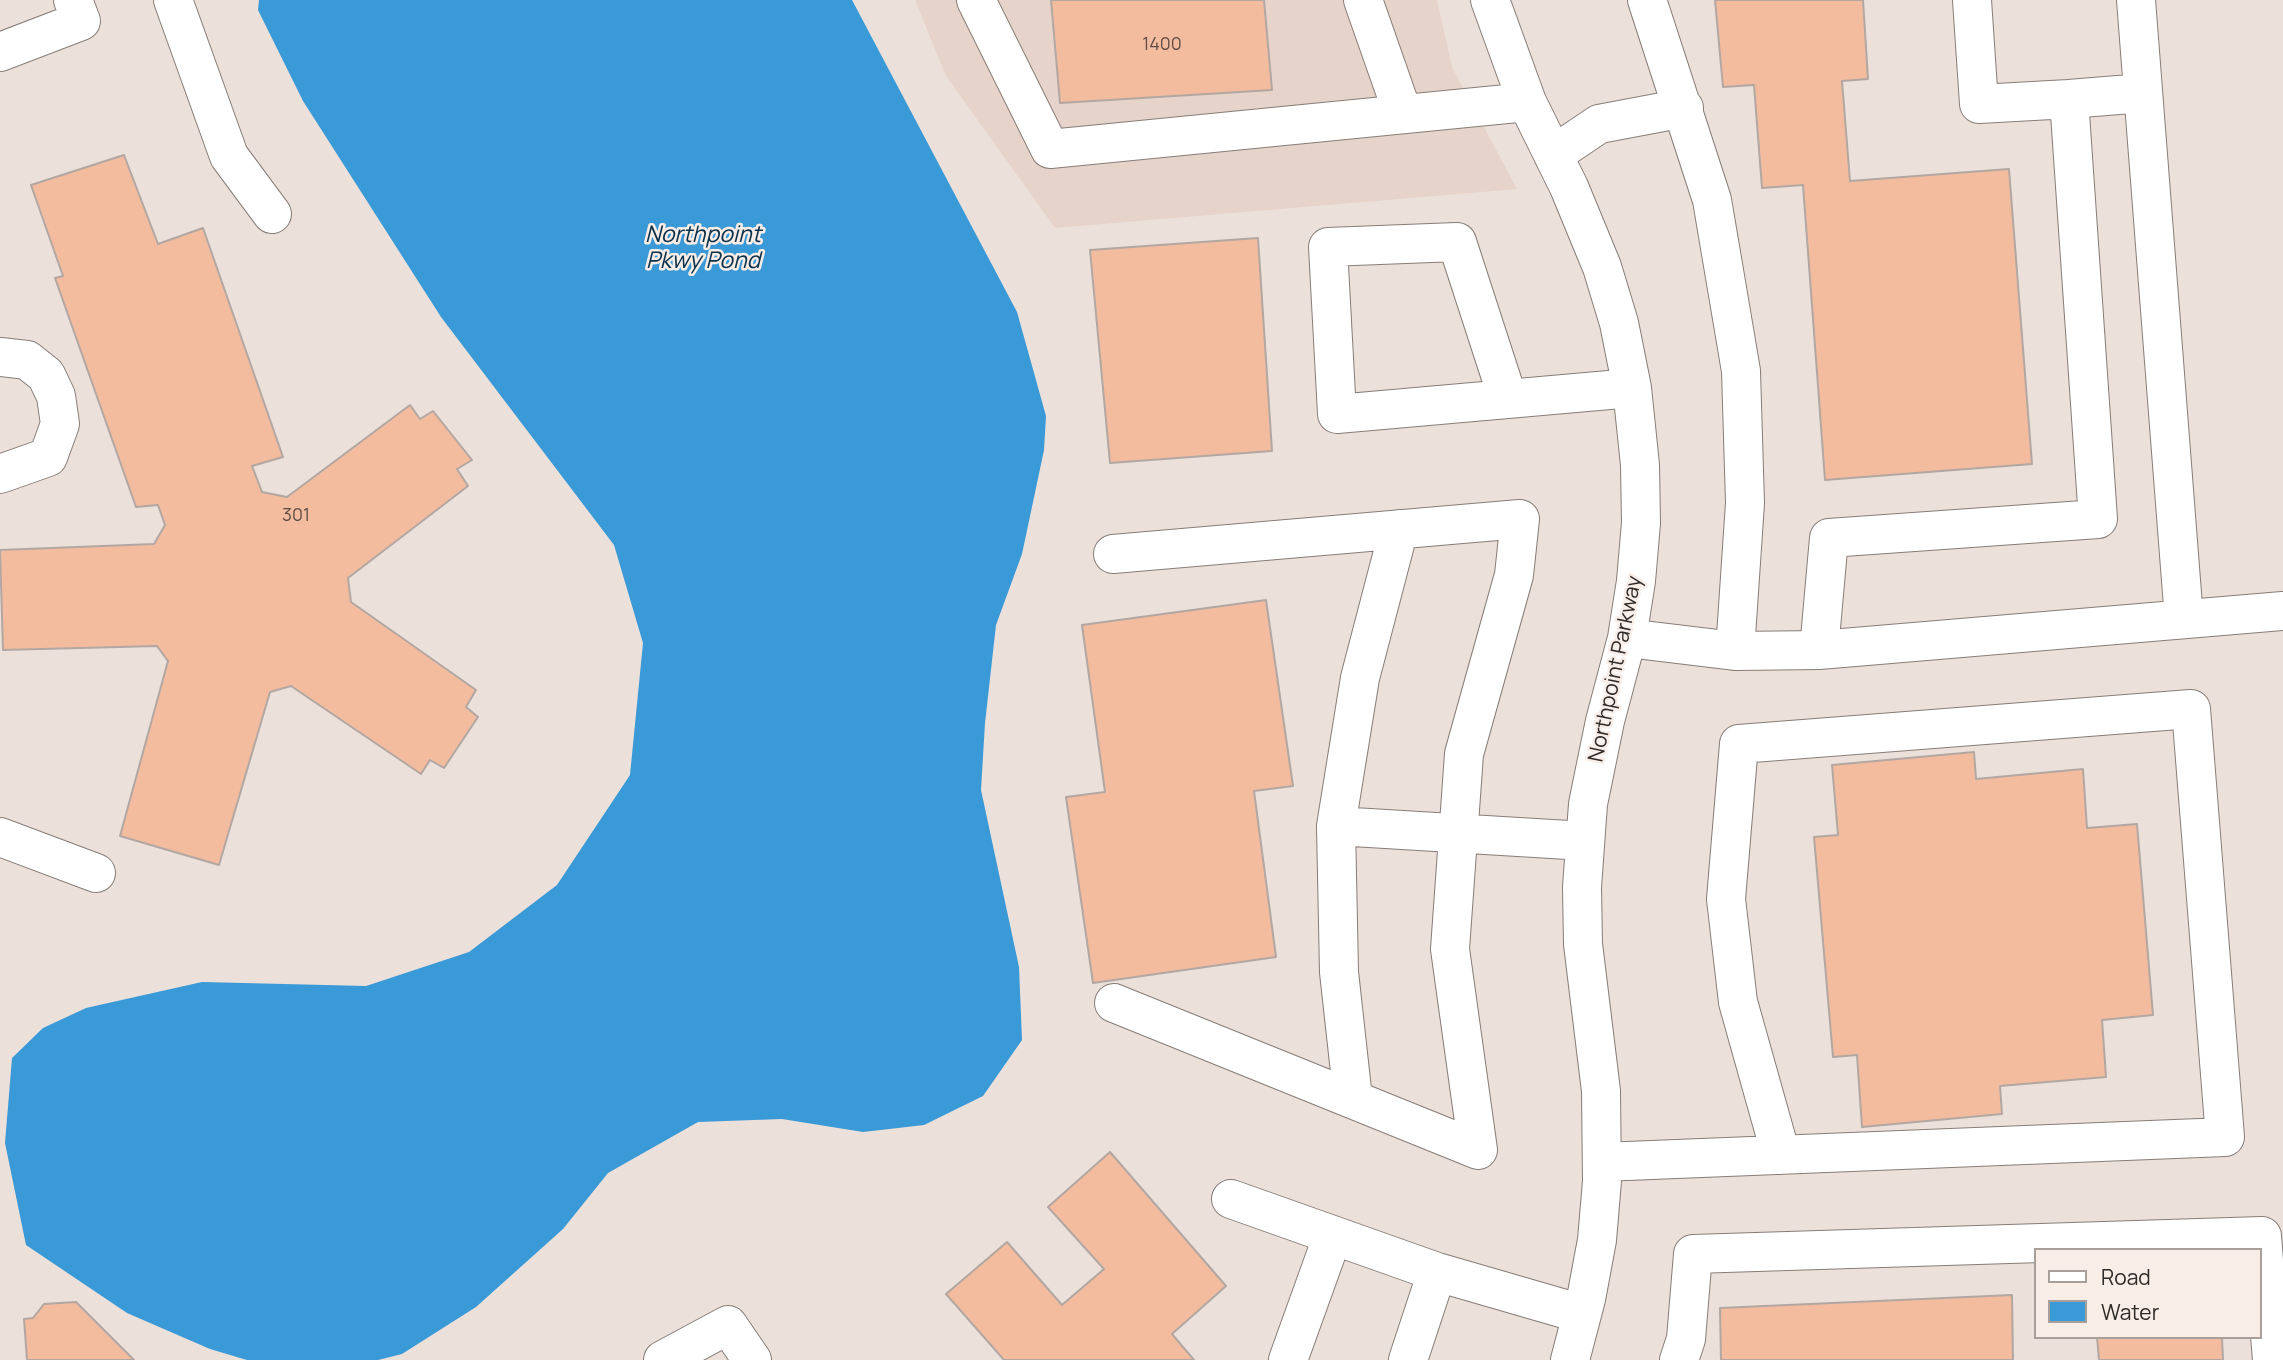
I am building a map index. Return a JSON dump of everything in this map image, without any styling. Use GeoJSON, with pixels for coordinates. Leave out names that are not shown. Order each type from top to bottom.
{"type":"FeatureCollection","features":[{"type":"Feature","properties":{"kind":"street"},"geometry":{"type":"LineString","coordinates":[[0,52],[81,21],[73,0]]}},
{"type":"Feature","properties":{"kind":"street"},"geometry":{"type":"LineString","coordinates":[[173,0],[229,156],[272,214]]}},
{"type":"Feature","properties":{"kind":"street"},"geometry":{"type":"LineString","coordinates":[[976,0],[1050,149],[1527,102]]}},
{"type":"Feature","properties":{"kind":"street"},"geometry":{"type":"LineString","coordinates":[[1363,0],[1403,114]]}},
{"type":"Feature","properties":{"kind":"street","name":"Northpoint Parkway"},"geometry":{"type":"LineString","coordinates":[[1490,0],[1527,102],[1602,267],[1619,323],[1632,388],[1640,466],[1641,523],[1636,581],[1627,638],[1605,721],[1588,804],[1585,841],[1582,887],[1583,944],[1601,1091],[1602,1162],[1597,1240],[1570,1360]]}},
{"type":"Feature","properties":{"kind":"street"},"geometry":{"type":"LineString","coordinates":[[1647,0],[1712,200],[1741,370],[1745,503],[1735,650]]}},
{"type":"Feature","properties":{"kind":"street"},"geometry":{"type":"LineString","coordinates":[[1972,0],[1979,104],[2143,93]]}},
{"type":"Feature","properties":{"kind":"street"},"geometry":{"type":"LineString","coordinates":[[2136,0],[2184,619]]}},
{"type":"Feature","properties":{"kind":"street"},"geometry":{"type":"LineString","coordinates":[[1819,650],[1829,538],[2098,519],[2069,99]]}},
{"type":"Feature","properties":{"kind":"street"},"geometry":{"type":"LineString","coordinates":[[1553,156],[1599,124],[1684,108]]}},
{"type":"Feature","properties":{"kind":"street"},"geometry":{"type":"LineString","coordinates":[[1508,398],[1457,242],[1328,247],[1337,414],[1632,388]]}},
{"type":"Feature","properties":{"kind":"street"},"geometry":{"type":"LineString","coordinates":[[0,357],[27,360],[46,375],[56,396],[61,424],[48,457],[0,474]]}},
{"type":"Feature","properties":{"kind":"street"},"geometry":{"type":"LineString","coordinates":[[1113,554],[1520,519],[1514,575],[1464,754],[1450,949],[1479,1150],[1114,1003]]}},
{"type":"Feature","properties":{"kind":"street"},"geometry":{"type":"LineString","coordinates":[[1353,1099],[1339,972],[1336,826],[1360,678],[1399,529]]}},
{"type":"Feature","properties":{"kind":"street"},"geometry":{"type":"LineString","coordinates":[[1627,638],[1735,650],[1819,650],[2283,611]]}},
{"type":"Feature","properties":{"kind":"street"},"geometry":{"type":"LineString","coordinates":[[1602,1162],[1781,1155],[2225,1137],[2191,709],[1739,744],[1726,899],[1738,1002],[1781,1155]]}},
{"type":"Feature","properties":{"kind":"street"},"geometry":{"type":"LineString","coordinates":[[1336,826],[1585,841]]}},
{"type":"Feature","properties":{"kind":"street"},"geometry":{"type":"LineString","coordinates":[[0,837],[96,873]]}},
{"type":"Feature","properties":{"kind":"street"},"geometry":{"type":"LineString","coordinates":[[1231,1199],[1437,1272],[1582,1314]]}},
{"type":"Feature","properties":{"kind":"street"},"geometry":{"type":"LineString","coordinates":[[1288,1360],[1333,1235]]}},
{"type":"Feature","properties":{"kind":"street"},"geometry":{"type":"LineString","coordinates":[[1679,1360],[1686,1339],[1693,1254],[2262,1236],[2272,1360]]}},
{"type":"Feature","properties":{"kind":"street"},"geometry":{"type":"LineString","coordinates":[[1408,1360],[1437,1272]]}},
{"type":"Feature","properties":{"kind":"street"},"geometry":{"type":"LineString","coordinates":[[663,1360],[728,1325],[752,1360]]}},
{"type":"Feature","properties":{"kind":"shaded area"},"geometry":{"type":"Polygon","coordinates":[[[915,0],[1437,0],[1452,67],[1517,189],[1055,228],[946,76],[915,0]]]}},
{"type":"Feature","properties":{"kind":"water","name":"Northpoint Pkwy Pond"},"geometry":{"type":"Polygon","coordinates":[[[259,0],[852,0],[1017,312],[1046,416],[1044,450],[1022,554],[996,625],[981,790],[1019,967],[1022,1040],[983,1096],[924,1125],[863,1132],[782,1119],[698,1122],[608,1173],[563,1229],[476,1307],[402,1354],[378,1360],[247,1360],[210,1349],[127,1313],[26,1245],[5,1143],[12,1058],[43,1028],[86,1008],[202,982],[366,986],[469,952],[557,885],[630,775],[643,643],[614,545],[441,317],[303,101],[258,10],[259,0]]]}},
{"type":"Feature","properties":{"kind":"building"},"geometry":{"type":"Polygon","coordinates":[[[1051,0],[1264,0],[1272,90],[1060,103],[1051,0]]]}},
{"type":"Feature","properties":{"kind":"building"},"geometry":{"type":"Polygon","coordinates":[[[1715,0],[1863,0],[1868,79],[1842,81],[1850,181],[2009,169],[2032,464],[1825,480],[1803,185],[1762,188],[1754,85],[1723,87],[1715,0]]]}},
{"type":"Feature","properties":{"kind":"building"},"geometry":{"type":"Polygon","coordinates":[[[124,155],[158,244],[203,228],[283,457],[252,466],[262,492],[287,497],[410,405],[420,419],[433,411],[472,460],[457,469],[468,486],[348,578],[351,602],[476,690],[466,707],[478,717],[444,768],[430,760],[421,774],[291,686],[270,692],[219,865],[120,836],[168,661],[157,646],[3,650],[0,550],[154,544],[165,525],[158,505],[136,507],[55,278],[63,276],[31,185],[124,155]]]}},
{"type":"Feature","properties":{"kind":"building"},"geometry":{"type":"Polygon","coordinates":[[[1258,238],[1272,451],[1110,463],[1090,250],[1258,238]]]}},
{"type":"Feature","properties":{"kind":"building"},"geometry":{"type":"Polygon","coordinates":[[[1266,600],[1293,786],[1254,791],[1276,957],[1093,983],[1066,797],[1105,792],[1082,625],[1266,600]]]}},
{"type":"Feature","properties":{"kind":"building"},"geometry":{"type":"Polygon","coordinates":[[[1974,752],[1976,779],[2083,769],[2087,828],[2137,824],[2153,1015],[2102,1020],[2106,1077],[2000,1086],[2002,1114],[1862,1127],[1857,1055],[1833,1057],[1814,837],[1838,835],[1832,765],[1974,752]]]}},
{"type":"Feature","properties":{"kind":"building"},"geometry":{"type":"Polygon","coordinates":[[[1110,1152],[1226,1286],[1172,1334],[1194,1360],[1004,1360],[946,1294],[1007,1242],[1062,1305],[1104,1269],[1048,1207],[1110,1152]]]}},
{"type":"Feature","properties":{"kind":"building"},"geometry":{"type":"Polygon","coordinates":[[[2012,1295],[2013,1360],[1721,1360],[1720,1308],[2012,1295]]]}},
{"type":"Feature","properties":{"kind":"building"},"geometry":{"type":"Polygon","coordinates":[[[76,1302],[134,1360],[27,1360],[24,1319],[33,1318],[44,1304],[76,1302]]]}},
{"type":"Feature","properties":{"kind":"building"},"geometry":{"type":"Polygon","coordinates":[[[2097,1339],[2222,1339],[2223,1360],[2099,1360],[2097,1339]]]}}]}
